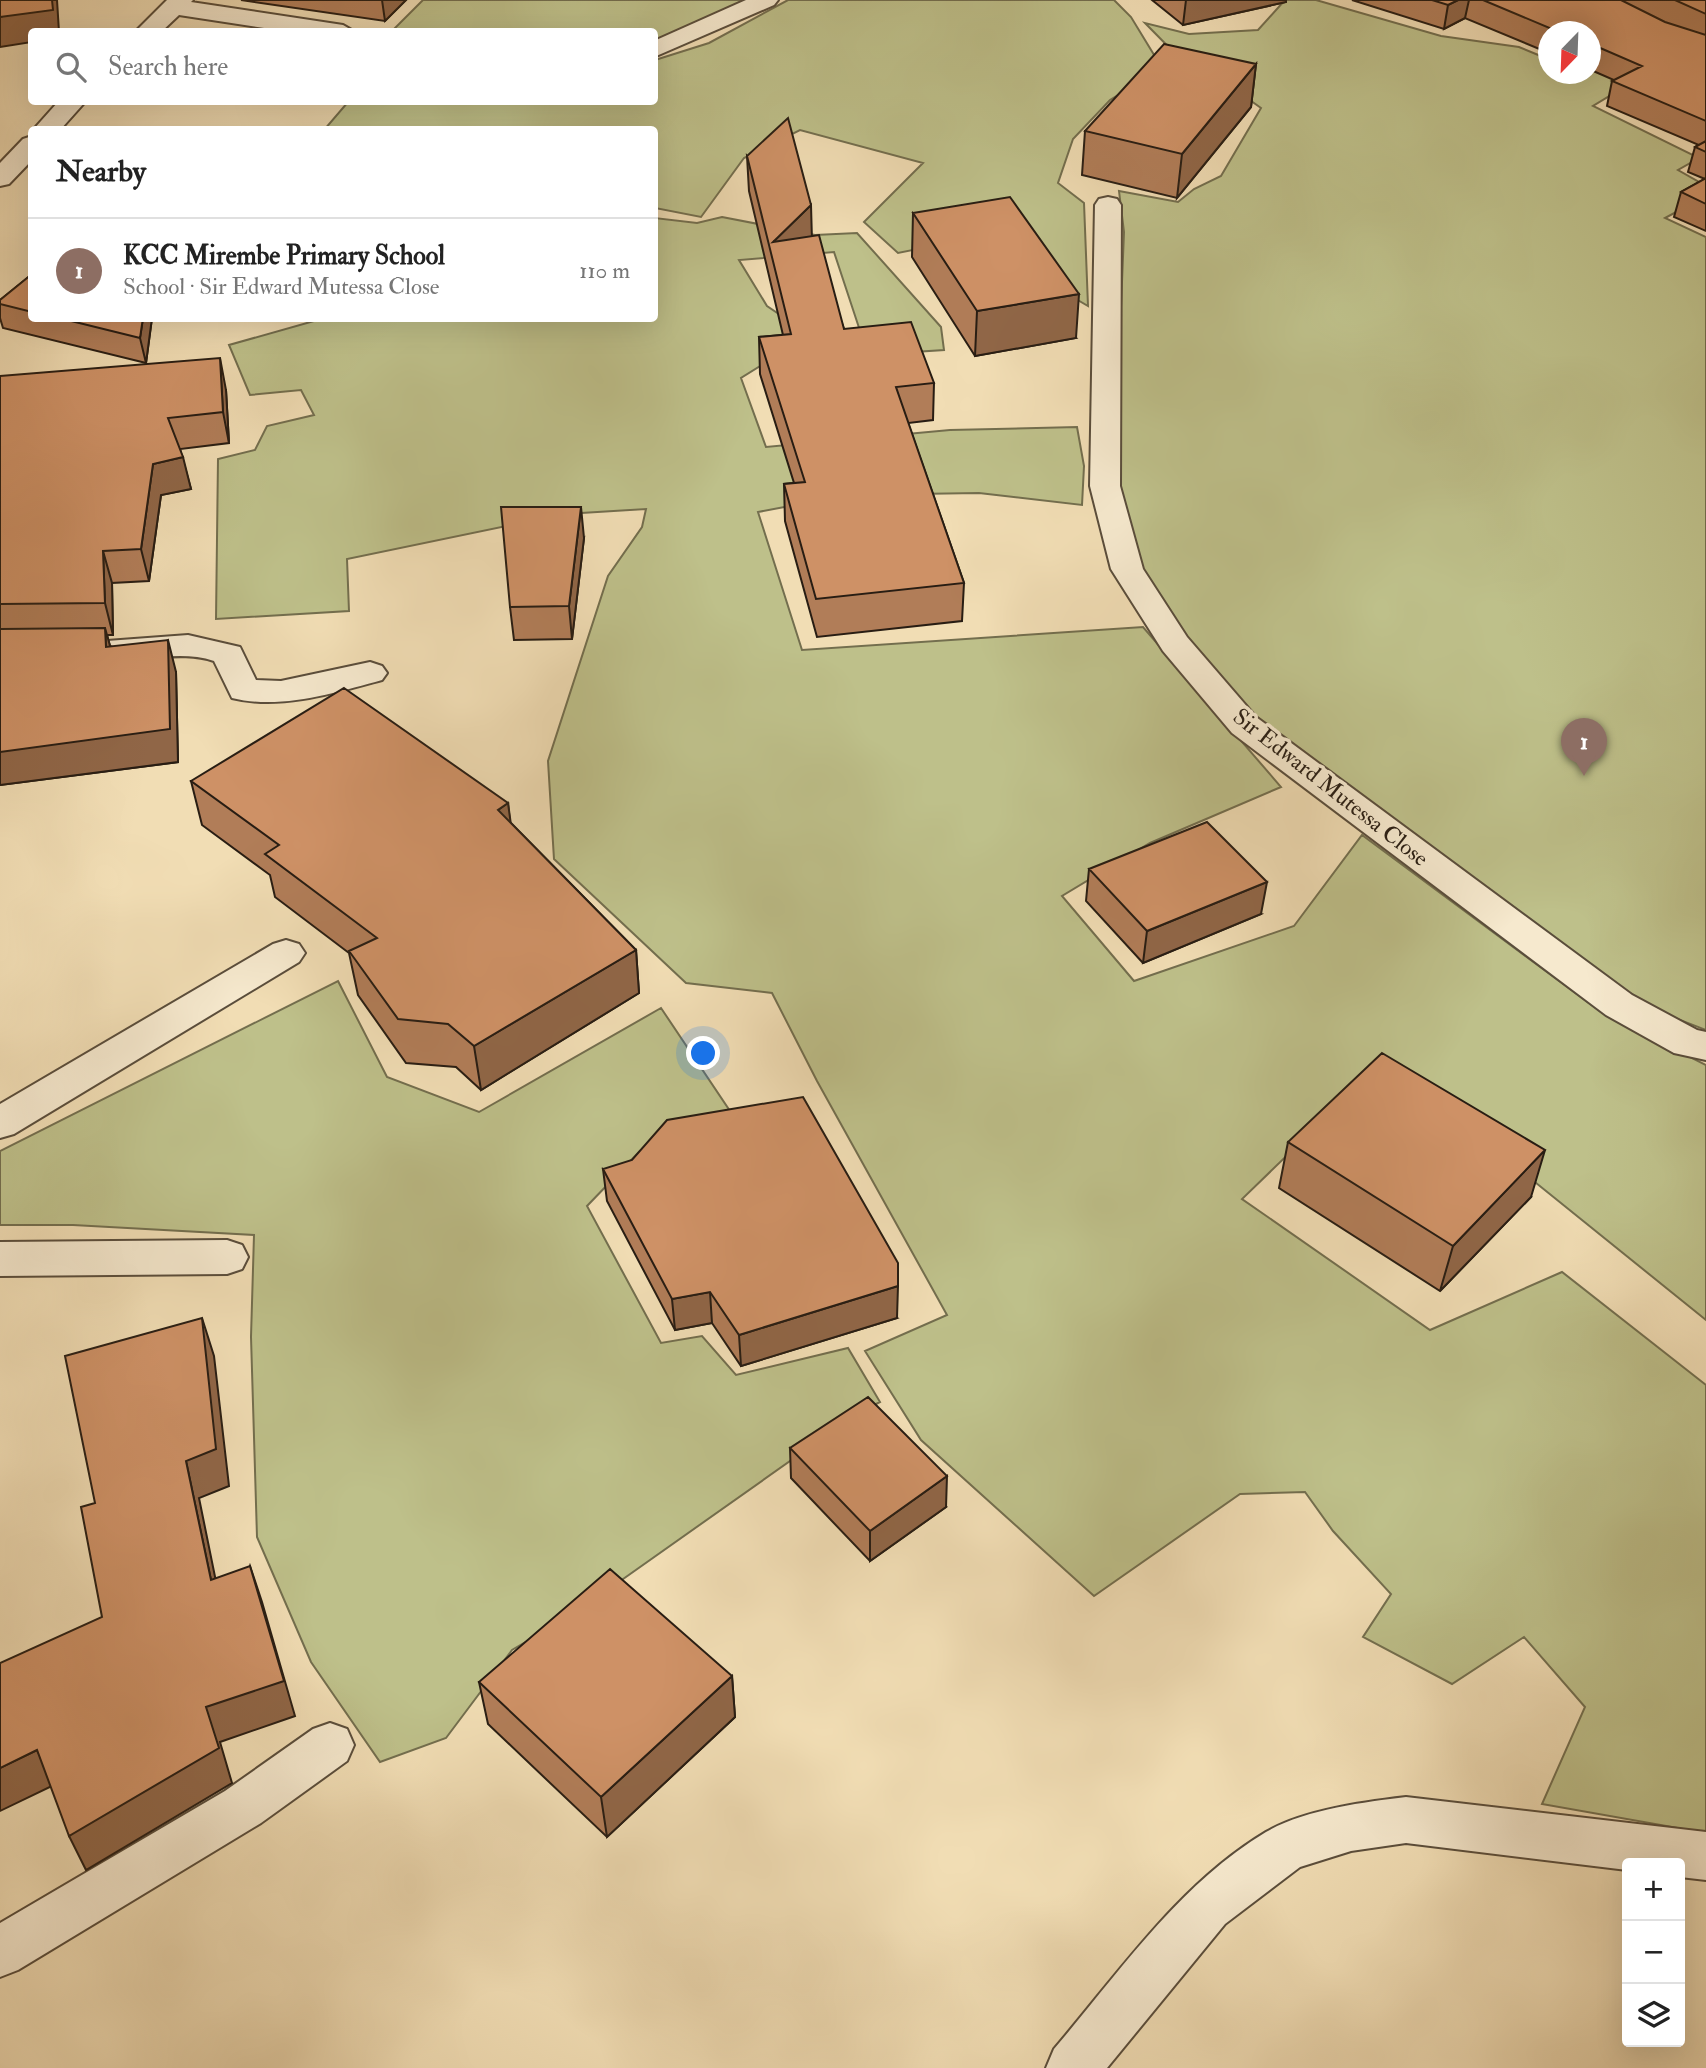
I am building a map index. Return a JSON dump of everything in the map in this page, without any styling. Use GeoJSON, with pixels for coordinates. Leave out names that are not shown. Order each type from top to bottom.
{"type":"FeatureCollection","features":[{"type":"Feature","properties":{"kind":"street"},"geometry":{"type":"LineString","coordinates":[[658,49],[766,0]]}},
{"type":"Feature","properties":{"kind":"street"},"geometry":{"type":"LineString","coordinates":[[151,28],[178,3],[319,28]]}},
{"type":"Feature","properties":{"kind":"street"},"geometry":{"type":"LineString","coordinates":[[49,126],[69,105]]}},
{"type":"Feature","properties":{"kind":"street"},"geometry":{"type":"LineString","coordinates":[[0,178],[28,148]]}},
{"type":"Feature","properties":{"kind":"street","name":"Sir Edward Mutessa Close"},"geometry":{"type":"LineString","coordinates":[[1108,205],[1105,486],[1127,569],[1175,644],[1244,725],[1619,1005],[1688,1043],[1706,1046]]}},
{"type":"Feature","properties":{"kind":"street"},"geometry":{"type":"LineString","coordinates":[[85,649],[197,646],[216,649],[228,654],[244,690],[281,692],[370,673]]}},
{"type":"Feature","properties":{"kind":"street"},"geometry":{"type":"LineString","coordinates":[[0,1122],[286,953]]}},
{"type":"Feature","properties":{"kind":"street"},"geometry":{"type":"LineString","coordinates":[[0,1259],[227,1258]]}},
{"type":"Feature","properties":{"kind":"street"},"geometry":{"type":"LineString","coordinates":[[0,1952],[243,1807],[330,1745]]}},
{"type":"Feature","properties":{"kind":"street"},"geometry":{"type":"LineString","coordinates":[[1073,2068],[1207,1907],[1285,1848],[1351,1827],[1406,1820],[1706,1856]]}},
{"type":"Feature","properties":{"kind":"green space"},"geometry":{"type":"Polygon","coordinates":[[[423,0],[746,0],[658,43],[658,28],[395,28],[423,0]]]}},
{"type":"Feature","properties":{"kind":"green space"},"geometry":{"type":"Polygon","coordinates":[[[788,0],[1114,0],[1131,17],[1162,68],[1110,100],[1073,139],[1058,183],[1084,203],[1088,306],[972,238],[898,253],[864,222],[923,163],[800,130],[744,158],[701,217],[658,209],[658,126],[327,126],[345,105],[658,105],[658,59],[709,43],[788,0]]]}},
{"type":"Feature","properties":{"kind":"green space"},"geometry":{"type":"Polygon","coordinates":[[[1285,0],[1316,0],[1441,36],[1519,47],[1538,55],[1538,84],[1601,84],[1601,69],[1649,72],[1593,106],[1699,158],[1678,170],[1706,186],[1706,196],[1665,218],[1706,237],[1706,1030],[1636,1003],[1310,762],[1242,704],[1188,641],[1137,566],[1122,510],[1117,406],[1124,232],[1119,191],[1178,202],[1194,189],[1221,176],[1261,108],[1244,96],[1210,89],[1145,23],[1189,34],[1258,30],[1285,0]]]}},
{"type":"Feature","properties":{"kind":"green space"},"geometry":{"type":"Polygon","coordinates":[[[722,217],[815,235],[857,233],[941,327],[944,350],[868,355],[834,252],[739,260],[767,306],[810,335],[741,378],[766,447],[950,430],[1077,427],[1084,466],[1082,505],[979,493],[848,495],[758,512],[802,650],[1143,627],[1281,787],[1150,843],[1062,896],[1134,981],[1294,926],[1362,835],[1601,1012],[1706,1065],[1706,1320],[1510,1162],[1363,1082],[1242,1199],[1430,1330],[1562,1272],[1706,1385],[1706,1833],[1542,1804],[1585,1707],[1524,1637],[1452,1684],[1363,1637],[1391,1594],[1333,1531],[1305,1492],[1240,1494],[1094,1596],[921,1440],[865,1351],[947,1315],[817,1081],[772,993],[686,983],[554,859],[548,761],[608,576],[642,527],[646,509],[565,514],[347,559],[349,611],[216,619],[218,459],[255,450],[267,426],[314,415],[301,390],[250,395],[229,345],[310,322],[658,322],[658,218],[697,223],[722,217]]]}},
{"type":"Feature","properties":{"kind":"green space"},"geometry":{"type":"Polygon","coordinates":[[[338,981],[387,1077],[479,1112],[661,1008],[738,1123],[640,1151],[587,1206],[661,1343],[702,1336],[736,1375],[848,1348],[880,1402],[858,1413],[575,1613],[512,1650],[446,1738],[380,1762],[311,1662],[257,1537],[251,1337],[254,1235],[73,1225],[0,1225],[0,1151],[338,981]]]}},
{"type":"Feature","properties":{"kind":"building"},"geometry":{"type":"Polygon","coordinates":[[[0,0],[52,0],[53,10],[0,17],[0,0]]]}},
{"type":"Feature","properties":{"kind":"building"},"geometry":{"type":"Polygon","coordinates":[[[1432,0],[1458,0],[1448,5],[1432,0]]]}},
{"type":"Feature","properties":{"kind":"building"},"geometry":{"type":"Polygon","coordinates":[[[1483,0],[1621,0],[1665,22],[1706,35],[1706,121],[1612,81],[1642,66],[1601,48],[1601,21],[1538,21],[1538,23],[1483,0]]]}},
{"type":"Feature","properties":{"kind":"building"},"geometry":{"type":"Polygon","coordinates":[[[1675,0],[1706,0],[1706,14],[1675,0]]]}},
{"type":"Feature","properties":{"kind":"building"},"geometry":{"type":"Polygon","coordinates":[[[1164,44],[1256,64],[1182,154],[1085,131],[1164,44]]]}},
{"type":"Feature","properties":{"kind":"building"},"geometry":{"type":"Polygon","coordinates":[[[788,118],[811,205],[773,242],[819,235],[844,329],[911,322],[934,383],[896,387],[964,583],[816,599],[784,484],[805,482],[759,337],[791,334],[747,156],[788,118]]]}},
{"type":"Feature","properties":{"kind":"building"},"geometry":{"type":"Polygon","coordinates":[[[1706,141],[1706,152],[1695,147],[1706,141]]]}},
{"type":"Feature","properties":{"kind":"building"},"geometry":{"type":"Polygon","coordinates":[[[1706,178],[1706,204],[1681,192],[1706,178]]]}},
{"type":"Feature","properties":{"kind":"building"},"geometry":{"type":"Polygon","coordinates":[[[1010,197],[1079,294],[977,311],[913,213],[1010,197]]]}},
{"type":"Feature","properties":{"kind":"building"},"geometry":{"type":"Polygon","coordinates":[[[28,277],[28,311],[0,304],[0,300],[28,277]]]}},
{"type":"Feature","properties":{"kind":"building"},"geometry":{"type":"Polygon","coordinates":[[[75,322],[142,322],[140,338],[75,322]]]}},
{"type":"Feature","properties":{"kind":"building"},"geometry":{"type":"Polygon","coordinates":[[[220,358],[223,412],[168,418],[183,457],[153,464],[141,549],[103,551],[105,603],[0,604],[0,376],[220,358]]]}},
{"type":"Feature","properties":{"kind":"building"},"geometry":{"type":"Polygon","coordinates":[[[501,507],[581,507],[569,606],[510,607],[501,507]]]}},
{"type":"Feature","properties":{"kind":"building"},"geometry":{"type":"Polygon","coordinates":[[[105,628],[106,647],[168,640],[170,729],[0,752],[0,629],[105,628]]]}},
{"type":"Feature","properties":{"kind":"building"},"geometry":{"type":"Polygon","coordinates":[[[344,688],[508,803],[498,810],[636,950],[474,1046],[448,1024],[398,1019],[349,951],[377,938],[265,854],[279,845],[191,781],[344,688]]]}},
{"type":"Feature","properties":{"kind":"building"},"geometry":{"type":"Polygon","coordinates":[[[1207,822],[1267,882],[1147,931],[1089,869],[1207,822]]]}},
{"type":"Feature","properties":{"kind":"building"},"geometry":{"type":"Polygon","coordinates":[[[1382,1053],[1545,1150],[1453,1246],[1288,1142],[1382,1053]]]}},
{"type":"Feature","properties":{"kind":"building"},"geometry":{"type":"Polygon","coordinates":[[[803,1097],[898,1263],[898,1286],[739,1335],[710,1292],[672,1299],[603,1169],[632,1160],[667,1120],[803,1097]]]}},
{"type":"Feature","properties":{"kind":"building"},"geometry":{"type":"Polygon","coordinates":[[[202,1318],[216,1449],[186,1461],[211,1580],[250,1566],[284,1681],[206,1707],[219,1748],[69,1836],[37,1750],[0,1768],[0,1663],[102,1617],[81,1507],[95,1503],[65,1356],[202,1318]]]}},
{"type":"Feature","properties":{"kind":"building"},"geometry":{"type":"Polygon","coordinates":[[[868,1397],[947,1476],[870,1531],[790,1448],[868,1397]]]}},
{"type":"Feature","properties":{"kind":"building"},"geometry":{"type":"Polygon","coordinates":[[[610,1569],[732,1676],[601,1797],[479,1682],[610,1569]]]}},
{"type":"Feature","properties":{"kind":"place","name":"KCC Mirembe Primary School"},"geometry":{"type":"Point","coordinates":[1584,776]}}]}
